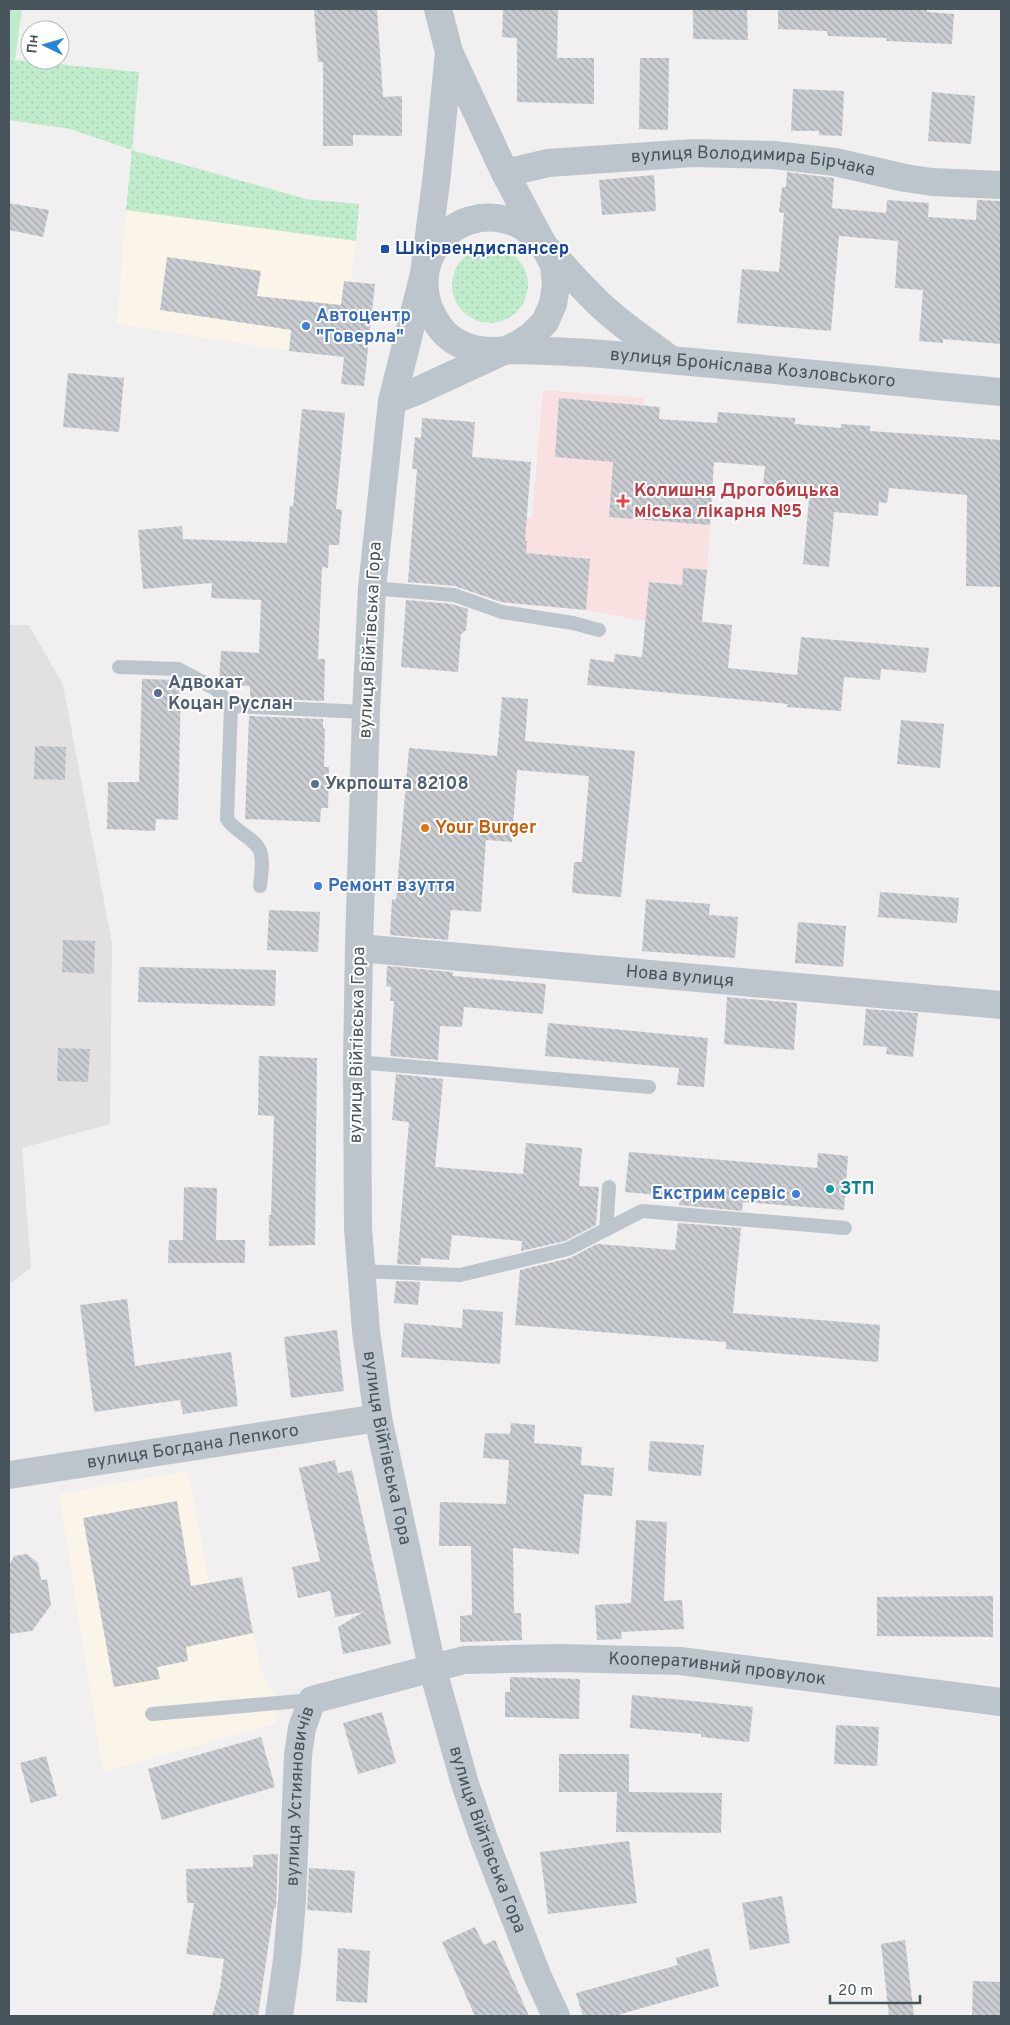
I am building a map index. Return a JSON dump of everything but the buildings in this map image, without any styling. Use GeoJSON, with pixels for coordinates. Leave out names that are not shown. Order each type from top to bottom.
{"type":"FeatureCollection","features":[{"type":"Feature","properties":{"kind":"street","name":"вулиця Війтівська Гора"},"geometry":{"type":"LineString","coordinates":[[438,9],[449,52],[505,173],[546,248]]}},
{"type":"Feature","properties":{"kind":"street","name":"вулиця Війтівська Гора"},"geometry":{"type":"LineString","coordinates":[[449,52],[437,174],[424,274],[392,401],[372,588],[366,712],[357,1062],[357,1163],[361,1271],[366,1331],[378,1418],[432,1667],[465,1784],[484,1839],[538,1977],[556,2016]]}},
{"type":"Feature","properties":{"kind":"street","name":"вулиця Володимира Бірчака"},"geometry":{"type":"LineString","coordinates":[[505,173],[548,163],[693,153],[774,155],[835,162],[905,178],[932,182],[1001,185]]}},
{"type":"Feature","properties":{"kind":"street"},"geometry":{"type":"LineString","coordinates":[[504,350],[489,351],[475,349],[456,342],[441,330],[428,306],[424,294],[424,274],[429,256],[438,242],[451,230],[467,221],[485,218],[502,219],[519,224],[534,234],[606,310],[671,360]]}},
{"type":"Feature","properties":{"kind":"street"},"geometry":{"type":"LineString","coordinates":[[392,401],[519,344],[531,336],[545,322],[553,304],[556,285],[554,265],[546,248]]}},
{"type":"Feature","properties":{"kind":"street","name":"вулиця Броніслава Козловського"},"geometry":{"type":"LineString","coordinates":[[504,350],[574,351],[1001,392]]}},
{"type":"Feature","properties":{"kind":"street","name":"Нова вулиця"},"geometry":{"type":"LineString","coordinates":[[359,948],[1001,1005]]}},
{"type":"Feature","properties":{"kind":"street","name":"вулиця Богдана Лепкого"},"geometry":{"type":"LineString","coordinates":[[9,1475],[378,1418]]}},
{"type":"Feature","properties":{"kind":"street","name":"Кооперативний провулок"},"geometry":{"type":"LineString","coordinates":[[432,1667],[464,1660],[560,1658],[680,1661],[1001,1702]]}},
{"type":"Feature","properties":{"kind":"street","name":"вулиця Устияновичів"},"geometry":{"type":"LineString","coordinates":[[279,2016],[287,1960],[292,1901],[298,1754],[302,1728],[312,1700],[432,1667]]}},
{"type":"Feature","properties":{"kind":"lane"},"geometry":{"type":"LineString","coordinates":[[372,588],[454,595],[502,612],[599,630]]}},
{"type":"Feature","properties":{"kind":"lane"},"geometry":{"type":"LineString","coordinates":[[120,667],[178,669],[216,689],[231,706],[226,819],[231,826],[257,846],[261,852],[260,886]]}},
{"type":"Feature","properties":{"kind":"lane"},"geometry":{"type":"LineString","coordinates":[[231,706],[366,712]]}},
{"type":"Feature","properties":{"kind":"lane"},"geometry":{"type":"LineString","coordinates":[[357,1062],[649,1087]]}},
{"type":"Feature","properties":{"kind":"lane"},"geometry":{"type":"LineString","coordinates":[[606,1230],[609,1188]]}},
{"type":"Feature","properties":{"kind":"lane"},"geometry":{"type":"LineString","coordinates":[[361,1271],[460,1276],[568,1249],[642,1211],[845,1228]]}},
{"type":"Feature","properties":{"kind":"lane"},"geometry":{"type":"LineString","coordinates":[[152,1714],[312,1700]]}},
{"type":"Feature","properties":{"kind":"shaded area"},"geometry":{"type":"Polygon","coordinates":[[[126,210],[356,241],[351,281],[375,284],[367,359],[289,351],[117,324],[126,210]]]}},
{"type":"Feature","properties":{"kind":"shaded area","name":"Колишня Дрогобицька міська лікарня №5"},"geometry":{"type":"Polygon","coordinates":[[[543,390],[644,398],[637,487],[712,493],[707,570],[683,569],[679,624],[645,621],[586,610],[504,603],[505,588],[408,580],[414,509],[532,518],[543,390]]]}},
{"type":"Feature","properties":{"kind":"shaded area"},"geometry":{"type":"Polygon","coordinates":[[[9,625],[29,625],[63,685],[112,943],[110,1124],[22,1148],[31,1268],[9,1284],[9,625]]]}},
{"type":"Feature","properties":{"kind":"shaded area"},"geometry":{"type":"Polygon","coordinates":[[[188,1471],[209,1583],[242,1577],[261,1671],[275,1695],[276,1724],[103,1772],[59,1494],[188,1471]]]}},
{"type":"Feature","properties":{"kind":"green space"},"geometry":{"type":"Polygon","coordinates":[[[9,9],[22,9],[15,60],[9,57],[9,9]]]}},
{"type":"Feature","properties":{"kind":"green space"},"geometry":{"type":"Polygon","coordinates":[[[9,57],[20,60],[20,70],[70,70],[70,65],[139,72],[132,150],[70,129],[9,120],[9,57]]]}},
{"type":"Feature","properties":{"kind":"green space"},"geometry":{"type":"Polygon","coordinates":[[[132,150],[306,199],[359,204],[356,241],[126,210],[132,150]]]}},
{"type":"Feature","properties":{"kind":"green space"},"geometry":{"type":"Polygon","coordinates":[[[490,247],[505,250],[517,258],[525,270],[528,285],[525,300],[517,312],[505,320],[490,323],[475,320],[463,312],[455,300],[452,285],[455,270],[463,258],[475,250],[490,247]]]}},
{"type":"Feature","properties":{"kind":"place","name":"Шкірвендиспансер"},"geometry":{"type":"Point","coordinates":[385,249]}},
{"type":"Feature","properties":{"kind":"place","name":"Автоцентр \"Говерла\""},"geometry":{"type":"Point","coordinates":[306,326]}},
{"type":"Feature","properties":{"kind":"place","name":"Колишня Дрогобицька міська лікарня №5"},"geometry":{"type":"Point","coordinates":[623,501]}},
{"type":"Feature","properties":{"kind":"place","name":"Адвокат Коцан Руслан"},"geometry":{"type":"Point","coordinates":[158,693]}},
{"type":"Feature","properties":{"kind":"place","name":"Укрпошта 82108"},"geometry":{"type":"Point","coordinates":[315,784]}},
{"type":"Feature","properties":{"kind":"place","name":"Your Burger"},"geometry":{"type":"Point","coordinates":[425,828]}},
{"type":"Feature","properties":{"kind":"place","name":"Ремонт взуття"},"geometry":{"type":"Point","coordinates":[318,886]}},
{"type":"Feature","properties":{"kind":"place","name":"ЗТП"},"geometry":{"type":"Point","coordinates":[830,1189]}},
{"type":"Feature","properties":{"kind":"place","name":"Екстрим сервіс"},"geometry":{"type":"Point","coordinates":[796,1194]}}]}
